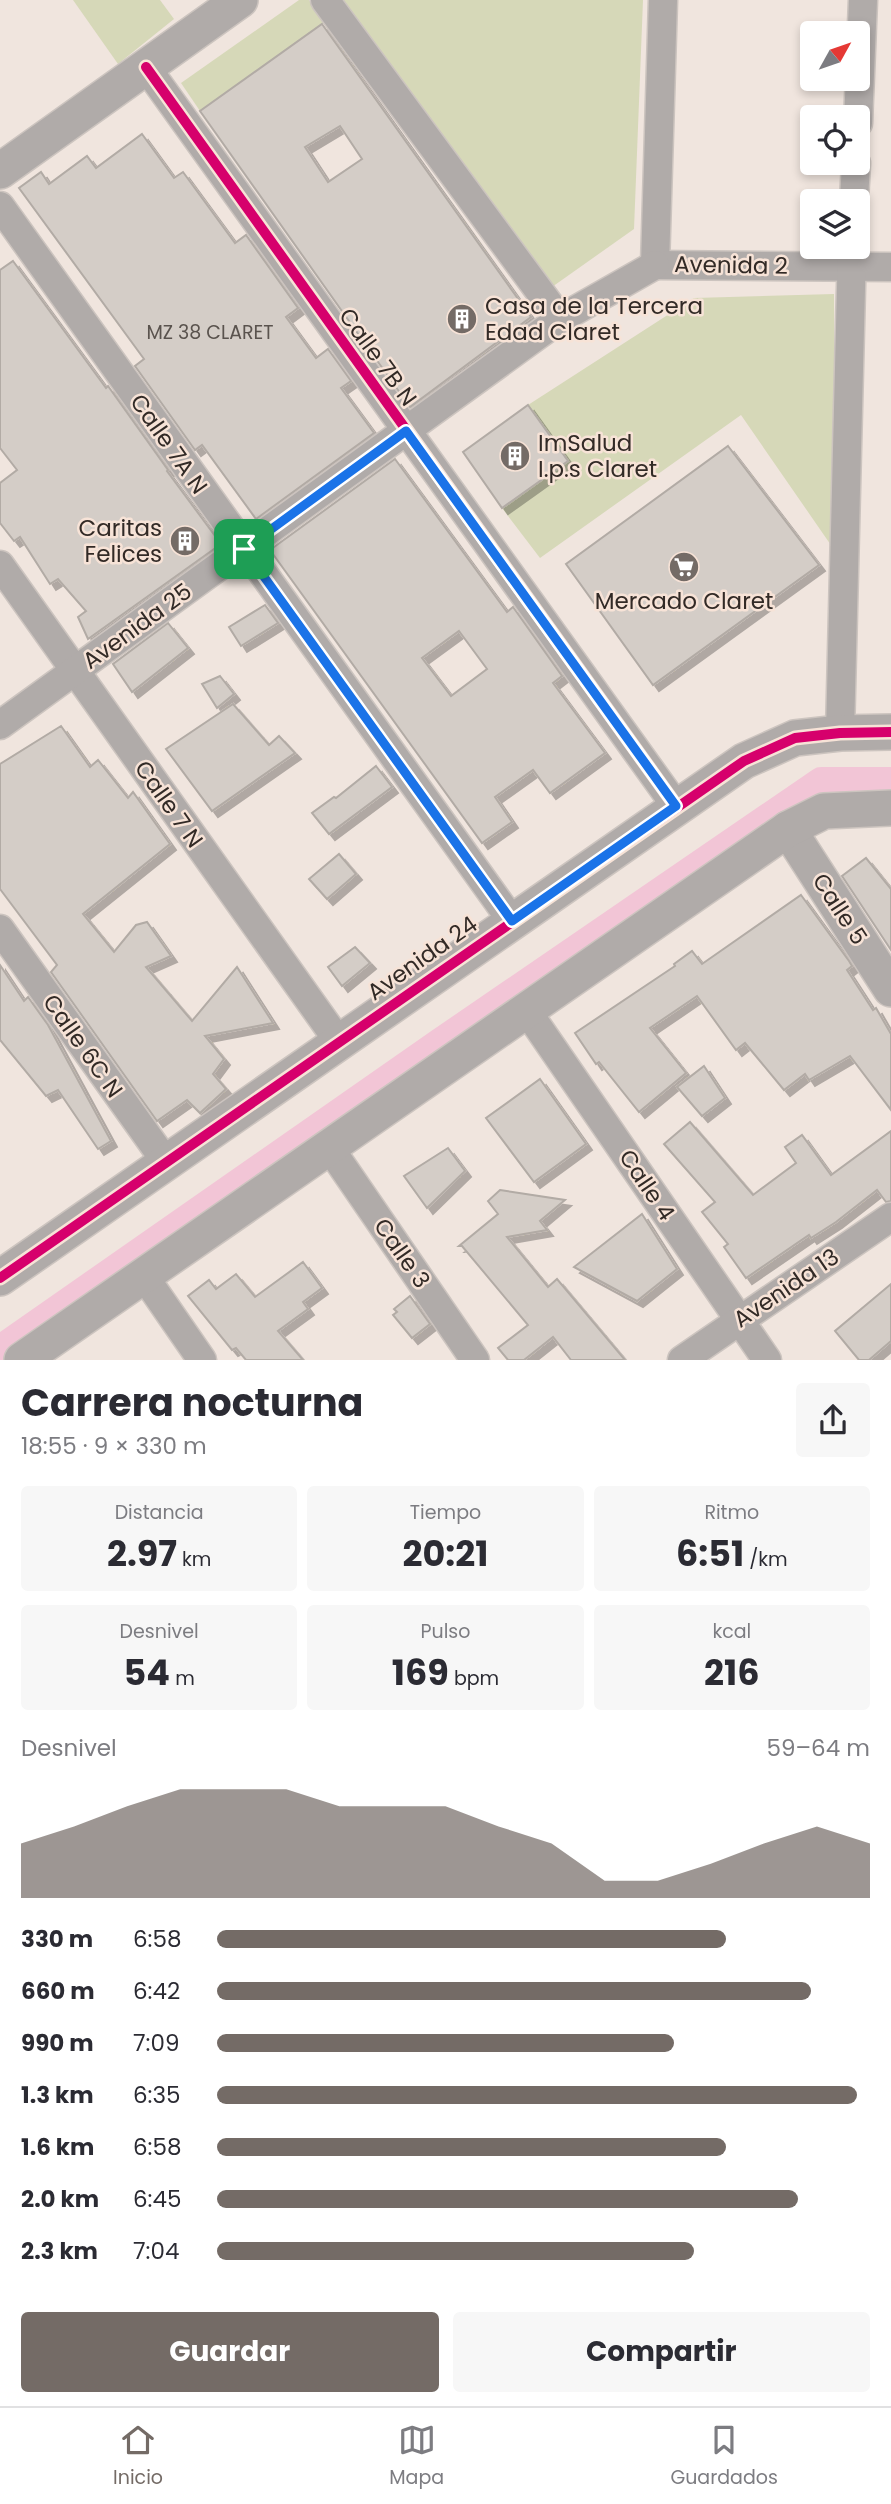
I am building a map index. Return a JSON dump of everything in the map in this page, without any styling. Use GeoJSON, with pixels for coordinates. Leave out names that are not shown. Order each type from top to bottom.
{"type":"FeatureCollection","features":[{"type":"Feature","properties":{"kind":"street"},"geometry":{"type":"LineString","coordinates":[[0,171],[146,67],[195,13],[240,0]]}},
{"type":"Feature","properties":{"kind":"street"},"geometry":{"type":"LineString","coordinates":[[325,0],[560,319]]}},
{"type":"Feature","properties":{"kind":"street"},"geometry":{"type":"LineString","coordinates":[[655,265],[663,0]]}},
{"type":"Feature","properties":{"kind":"street"},"geometry":{"type":"LineString","coordinates":[[859,105],[863,0]]}},
{"type":"Feature","properties":{"kind":"street","name":"Calle 7B N"},"geometry":{"type":"LineString","coordinates":[[146,67],[676,806]]}},
{"type":"Feature","properties":{"kind":"street","name":"Calle 7A N"},"geometry":{"type":"LineString","coordinates":[[0,205],[512,921]]}},
{"type":"Feature","properties":{"kind":"street","name":"Avenida 2"},"geometry":{"type":"LineString","coordinates":[[655,265],[802,259]]}},
{"type":"Feature","properties":{"kind":"street"},"geometry":{"type":"LineString","coordinates":[[840,733],[851,259]]}},
{"type":"Feature","properties":{"kind":"street","name":"Avenida 2"},"geometry":{"type":"LineString","coordinates":[[859,259],[891,267]]}},
{"type":"Feature","properties":{"kind":"street","name":"Avenida 25"},"geometry":{"type":"LineString","coordinates":[[0,725],[560,319],[655,265]]}},
{"type":"Feature","properties":{"kind":"street","name":"Calle 7 N"},"geometry":{"type":"LineString","coordinates":[[0,565],[339,1042]]}},
{"type":"Feature","properties":{"kind":"street","name":"Avenida 24"},"geometry":{"type":"LineString","coordinates":[[3,1271],[166,1162],[744,761],[795,738],[840,733],[891,732]]}},
{"type":"Feature","properties":{"kind":"street"},"geometry":{"type":"LineString","coordinates":[[22,1360],[788,829],[824,811],[891,808]]}},
{"type":"Feature","properties":{"kind":"street","name":"Calle 5"},"geometry":{"type":"LineString","coordinates":[[788,829],[891,989]]}},
{"type":"Feature","properties":{"kind":"street","name":"Calle 6C N"},"geometry":{"type":"LineString","coordinates":[[0,929],[166,1162]]}},
{"type":"Feature","properties":{"kind":"street","name":"Calle 4"},"geometry":{"type":"LineString","coordinates":[[527,1011],[767,1360]]}},
{"type":"Feature","properties":{"kind":"street","name":"Calle 3"},"geometry":{"type":"LineString","coordinates":[[329,1147],[475,1360]]}},
{"type":"Feature","properties":{"kind":"street","name":"Avenida 13"},"geometry":{"type":"LineString","coordinates":[[682,1360],[891,1217]]}},
{"type":"Feature","properties":{"kind":"street"},"geometry":{"type":"LineString","coordinates":[[144,1276],[202,1360]]}},
{"type":"Feature","properties":{"kind":"green space"},"geometry":{"type":"Polygon","coordinates":[[[73,0],[160,0],[174,19],[118,64],[73,0]]]}},
{"type":"Feature","properties":{"kind":"green space"},"geometry":{"type":"Polygon","coordinates":[[[299,0],[309,0],[324,23],[200,111],[181,83],[299,0]]]}},
{"type":"Feature","properties":{"kind":"green space"},"geometry":{"type":"Polygon","coordinates":[[[342,0],[643,0],[634,229],[552,287],[342,0]]]}},
{"type":"Feature","properties":{"kind":"green space"},"geometry":{"type":"Polygon","coordinates":[[[834,294],[835,551],[741,415],[540,558],[502,508],[568,461],[528,405],[694,298],[834,294]]]}},
{"type":"Feature","properties":{"kind":"building"},"geometry":{"type":"Polygon","coordinates":[[[322,24],[531,317],[410,407],[200,111],[322,24]],[[340,126],[305,147],[328,182],[362,159],[340,126]]]}},
{"type":"Feature","properties":{"kind":"building"},"geometry":{"type":"Polygon","coordinates":[[[142,134],[174,178],[183,172],[235,243],[246,235],[298,308],[286,317],[316,358],[328,349],[351,381],[341,388],[374,433],[256,519],[202,445],[195,450],[135,366],[144,359],[19,188],[41,172],[49,184],[87,156],[96,168],[142,134]]]}},
{"type":"Feature","properties":{"kind":"building"},"geometry":{"type":"Polygon","coordinates":[[[13,261],[106,388],[108,386],[221,544],[88,639],[78,617],[86,611],[58,579],[50,584],[20,537],[14,541],[0,523],[0,483],[17,470],[0,448],[0,270],[13,261]]]}},
{"type":"Feature","properties":{"kind":"building","name":"ImSalud I.p.s Claret"},"geometry":{"type":"Polygon","coordinates":[[[528,405],[568,461],[502,508],[463,452],[528,405]]]}},
{"type":"Feature","properties":{"kind":"building"},"geometry":{"type":"Polygon","coordinates":[[[728,446],[819,565],[653,685],[566,564],[728,446]]]}},
{"type":"Feature","properties":{"kind":"building"},"geometry":{"type":"Polygon","coordinates":[[[395,459],[507,612],[513,607],[562,676],[553,683],[605,753],[550,793],[533,770],[495,797],[512,822],[482,843],[270,550],[395,459]],[[459,631],[422,658],[451,696],[487,669],[459,631]]]}},
{"type":"Feature","properties":{"kind":"building"},"geometry":{"type":"Polygon","coordinates":[[[265,605],[278,623],[241,646],[229,627],[265,605]]]}},
{"type":"Feature","properties":{"kind":"building"},"geometry":{"type":"Polygon","coordinates":[[[168,623],[188,648],[132,692],[113,664],[168,623]]]}},
{"type":"Feature","properties":{"kind":"building"},"geometry":{"type":"Polygon","coordinates":[[[220,676],[234,694],[217,708],[202,684],[220,676]]]}},
{"type":"Feature","properties":{"kind":"building"},"geometry":{"type":"Polygon","coordinates":[[[233,704],[269,745],[279,736],[295,753],[212,811],[166,749],[233,704]]]}},
{"type":"Feature","properties":{"kind":"building"},"geometry":{"type":"Polygon","coordinates":[[[61,726],[90,767],[98,760],[128,798],[133,792],[170,844],[83,914],[114,952],[136,925],[147,922],[171,956],[146,967],[192,1021],[237,967],[273,1023],[205,1036],[224,1059],[213,1074],[226,1089],[200,1113],[187,1100],[157,1121],[51,972],[57,965],[0,889],[0,764],[61,726]]]}},
{"type":"Feature","properties":{"kind":"building"},"geometry":{"type":"Polygon","coordinates":[[[376,766],[392,787],[329,834],[312,813],[336,798],[376,766]]]}},
{"type":"Feature","properties":{"kind":"building"},"geometry":{"type":"Polygon","coordinates":[[[339,854],[356,874],[327,899],[309,879],[339,854]]]}},
{"type":"Feature","properties":{"kind":"building"},"geometry":{"type":"Polygon","coordinates":[[[866,858],[891,889],[891,950],[842,876],[866,858]]]}},
{"type":"Feature","properties":{"kind":"building"},"geometry":{"type":"Polygon","coordinates":[[[801,895],[849,961],[852,966],[847,970],[873,1010],[876,1008],[891,1034],[891,1110],[850,1056],[809,1080],[805,1074],[784,1090],[745,1043],[736,1050],[697,996],[650,1028],[686,1073],[639,1112],[599,1062],[596,1064],[575,1033],[675,966],[674,964],[692,951],[702,964],[801,895]]]}},
{"type":"Feature","properties":{"kind":"building"},"geometry":{"type":"Polygon","coordinates":[[[355,947],[370,963],[342,986],[328,967],[355,947]]]}},
{"type":"Feature","properties":{"kind":"building"},"geometry":{"type":"Polygon","coordinates":[[[0,965],[24,1001],[28,997],[48,1025],[111,1141],[98,1149],[58,1090],[46,1096],[0,1040],[0,965]]]}},
{"type":"Feature","properties":{"kind":"building"},"geometry":{"type":"Polygon","coordinates":[[[704,1066],[725,1098],[702,1116],[677,1087],[704,1066]]]}},
{"type":"Feature","properties":{"kind":"building"},"geometry":{"type":"Polygon","coordinates":[[[540,1079],[586,1144],[534,1182],[486,1118],[540,1079]]]}},
{"type":"Feature","properties":{"kind":"building"},"geometry":{"type":"Polygon","coordinates":[[[690,1122],[753,1195],[796,1163],[785,1147],[802,1135],[831,1175],[891,1131],[891,1201],[886,1202],[877,1190],[836,1222],[811,1238],[809,1235],[746,1278],[724,1247],[728,1244],[702,1212],[715,1202],[664,1144],[690,1122]]]}},
{"type":"Feature","properties":{"kind":"building"},"geometry":{"type":"Polygon","coordinates":[[[448,1148],[465,1171],[427,1208],[404,1176],[448,1148]]]}},
{"type":"Feature","properties":{"kind":"building"},"geometry":{"type":"Polygon","coordinates":[[[500,1190],[565,1200],[540,1221],[547,1230],[507,1237],[548,1287],[557,1279],[625,1360],[571,1360],[553,1337],[524,1360],[508,1360],[498,1348],[528,1325],[462,1246],[459,1246],[498,1214],[488,1201],[500,1190]]]}},
{"type":"Feature","properties":{"kind":"building"},"geometry":{"type":"Polygon","coordinates":[[[642,1214],[677,1269],[637,1301],[574,1267],[642,1214]]]}},
{"type":"Feature","properties":{"kind":"building"},"geometry":{"type":"Polygon","coordinates":[[[303,1262],[322,1288],[303,1302],[308,1309],[278,1331],[303,1360],[246,1360],[236,1348],[232,1350],[188,1296],[209,1280],[216,1289],[236,1274],[255,1297],[303,1262]]]}},
{"type":"Feature","properties":{"kind":"building"},"geometry":{"type":"Polygon","coordinates":[[[891,1284],[891,1341],[869,1360],[859,1360],[835,1331],[891,1284]]]}},
{"type":"Feature","properties":{"kind":"building"},"geometry":{"type":"Polygon","coordinates":[[[410,1296],[430,1324],[412,1338],[393,1315],[397,1312],[394,1309],[410,1296]]]}},
{"type":"Feature","properties":{"kind":"waterway"},"geometry":{"type":"LineString","coordinates":[[0,1349],[440,1042],[821,781],[891,781]]}},
{"type":"Feature","properties":{"kind":"cycle path"},"geometry":{"type":"LineString","coordinates":[[146,67],[676,806]]}},
{"type":"Feature","properties":{"kind":"cycle path"},"geometry":{"type":"LineString","coordinates":[[0,1278],[744,761],[795,738],[840,733],[891,732]]}},
{"type":"Feature","properties":{"kind":"place","name":"Casa de la Tercera Edad Claret"},"geometry":{"type":"Point","coordinates":[462,319]}},
{"type":"Feature","properties":{"kind":"place","name":"ImSalud I.p.s Claret"},"geometry":{"type":"Point","coordinates":[515,456]}},
{"type":"Feature","properties":{"kind":"place","name":"Caritas Felices"},"geometry":{"type":"Point","coordinates":[185,541]}},
{"type":"Feature","properties":{"kind":"place","name":"Mercado Claret"},"geometry":{"type":"Point","coordinates":[684,567]}},
{"type":"Feature","properties":{"kind":"route"},"geometry":{"type":"LineString","coordinates":[[406,431],[676,806],[512,921],[244,549],[406,431]]}}]}
